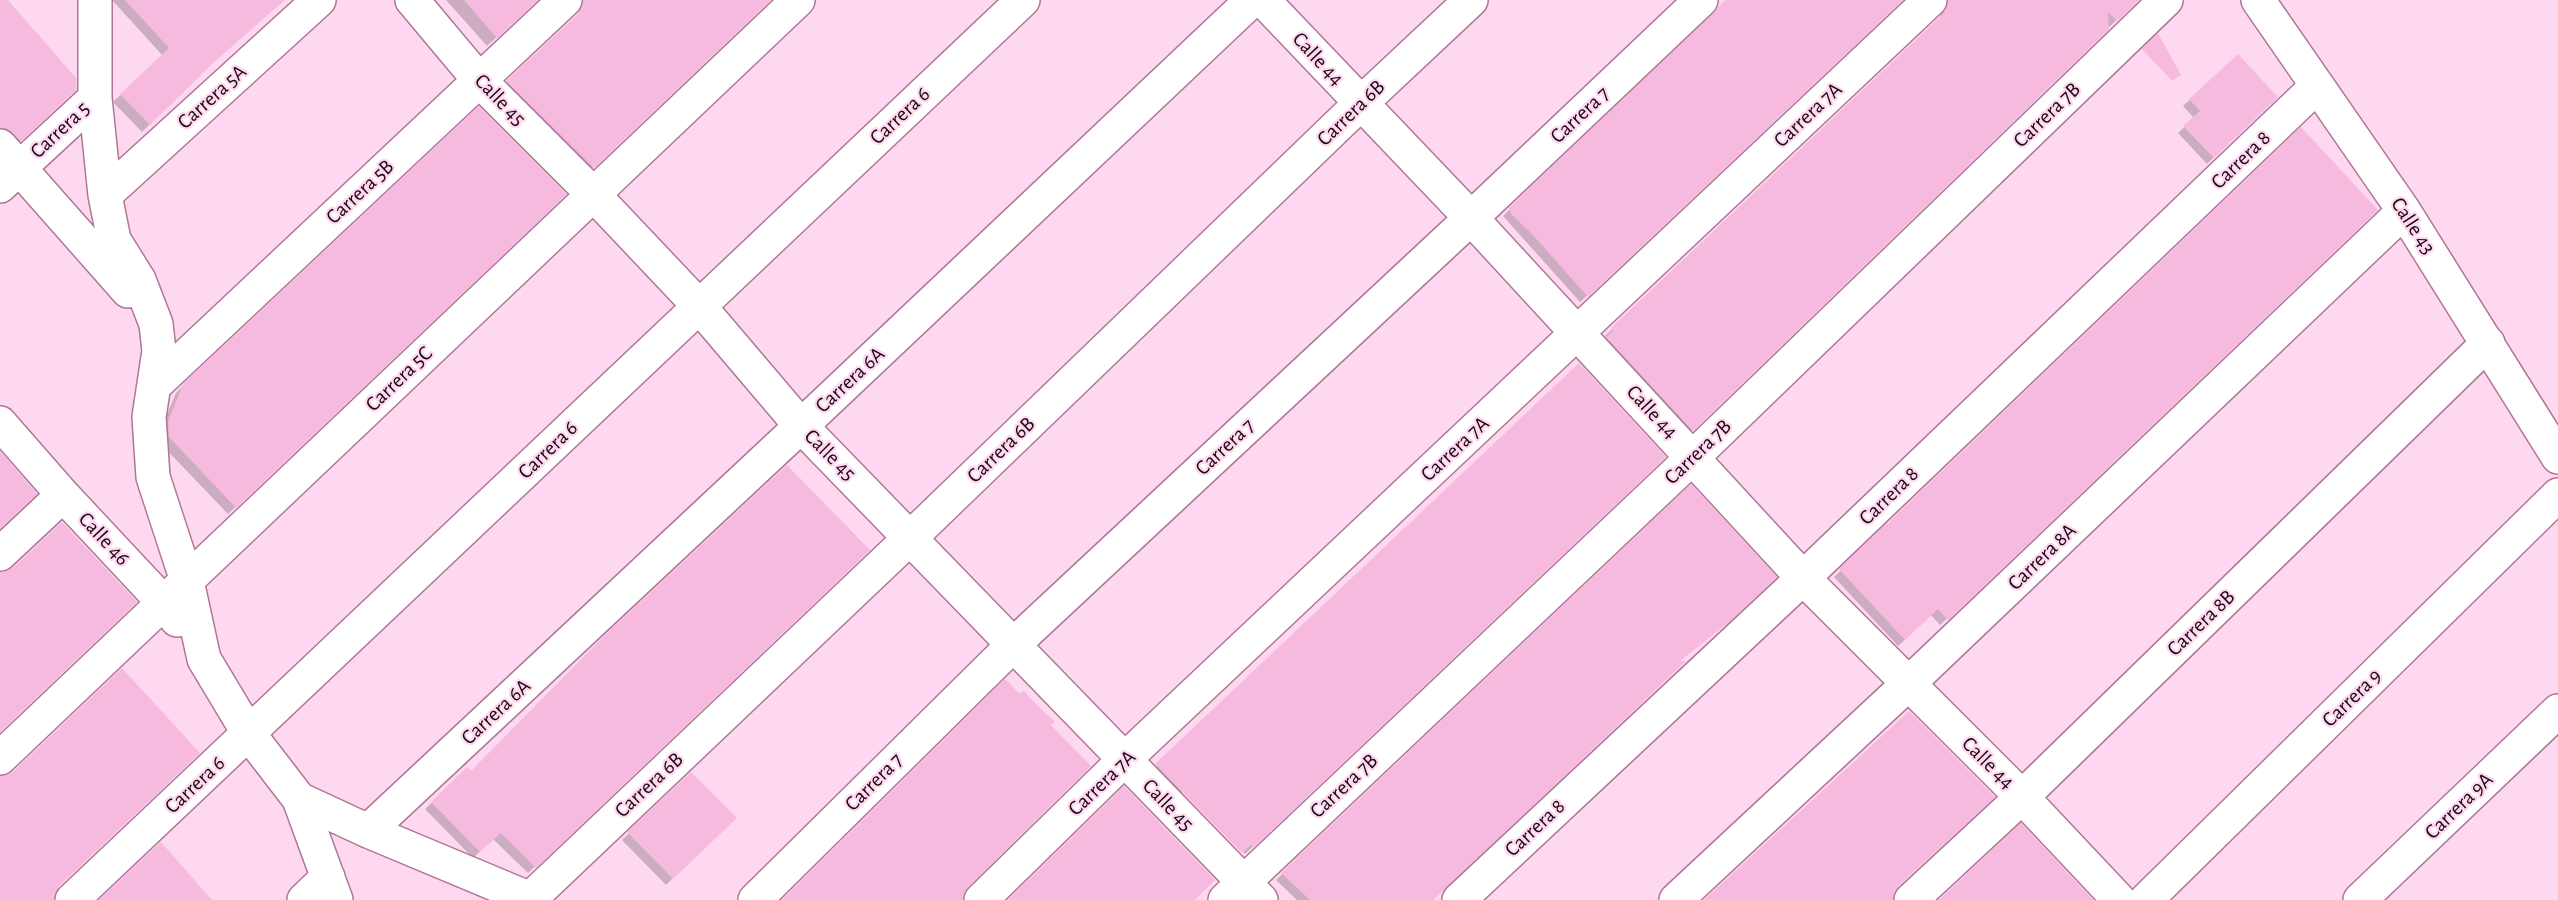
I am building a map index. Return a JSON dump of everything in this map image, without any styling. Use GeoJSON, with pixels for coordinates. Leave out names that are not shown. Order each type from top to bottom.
{"type":"FeatureCollection","features":[{"type":"Feature","properties":{"kind":"street"},"geometry":{"type":"LineString","coordinates":[[95,0],[94,98],[105,195],[114,240],[139,280],[156,324],[159,351],[149,417],[153,477],[176,592],[204,659],[249,734],[299,799],[332,888],[304,900]]}},
{"type":"Feature","properties":{"kind":"street","name":"Carrera 5A"},"geometry":{"type":"LineString","coordinates":[[105,195],[319,0]]}},
{"type":"Feature","properties":{"kind":"street","name":"Calle 45"},"geometry":{"type":"LineString","coordinates":[[412,0],[479,80],[593,194],[699,306],[801,426],[911,537],[1124,760],[1243,894]]}},
{"type":"Feature","properties":{"kind":"street","name":"Carrera 5B"},"geometry":{"type":"LineString","coordinates":[[155,385],[565,0]]}},
{"type":"Feature","properties":{"kind":"street","name":"Carrera 5C"},"geometry":{"type":"LineString","coordinates":[[0,758],[798,0]]}},
{"type":"Feature","properties":{"kind":"street","name":"Carrera 6"},"geometry":{"type":"LineString","coordinates":[[72,900],[1023,0]]}},
{"type":"Feature","properties":{"kind":"street","name":"Carrera 6A"},"geometry":{"type":"LineString","coordinates":[[368,831],[1252,0]]}},
{"type":"Feature","properties":{"kind":"street","name":"Calle 44"},"geometry":{"type":"LineString","coordinates":[[1263,0],[1471,218],[1803,578],[2022,797],[2119,900]]}},
{"type":"Feature","properties":{"kind":"street","name":"Carrera 6B"},"geometry":{"type":"LineString","coordinates":[[531,899],[1471,0]]}},
{"type":"Feature","properties":{"kind":"street","name":"Carrera 7"},"geometry":{"type":"LineString","coordinates":[[755,900],[1012,645],[1471,218],[1701,0]]}},
{"type":"Feature","properties":{"kind":"street","name":"Carrera 7A"},"geometry":{"type":"LineString","coordinates":[[981,900],[1124,760],[1930,0]]}},
{"type":"Feature","properties":{"kind":"street","name":"Carrera 7B"},"geometry":{"type":"LineString","coordinates":[[1243,894],[2166,0]]}},
{"type":"Feature","properties":{"kind":"street","name":"Calle 43"},"geometry":{"type":"LineString","coordinates":[[2258,0],[2316,87],[2404,211],[2558,458]]}},
{"type":"Feature","properties":{"kind":"street","name":"Carrera 8"},"geometry":{"type":"LineString","coordinates":[[1459,900],[1803,578],[2316,87]]}},
{"type":"Feature","properties":{"kind":"street","name":"Carrera 5"},"geometry":{"type":"LineString","coordinates":[[7,167],[94,98]]}},
{"type":"Feature","properties":{"kind":"street"},"geometry":{"type":"LineString","coordinates":[[7,167],[156,324]]}},
{"type":"Feature","properties":{"kind":"street","name":"Carrera 8A"},"geometry":{"type":"LineString","coordinates":[[1677,900],[1908,684],[2404,211]]}},
{"type":"Feature","properties":{"kind":"street","name":"Carrera 8B"},"geometry":{"type":"LineString","coordinates":[[1911,900],[2022,797],[2488,343]]}},
{"type":"Feature","properties":{"kind":"street","name":"Calle 46"},"geometry":{"type":"LineString","coordinates":[[0,423],[63,495],[176,592]]}},
{"type":"Feature","properties":{"kind":"street"},"geometry":{"type":"LineString","coordinates":[[0,554],[63,495]]}},
{"type":"Feature","properties":{"kind":"street","name":"Carrera 9"},"geometry":{"type":"LineString","coordinates":[[2146,900],[2558,495]]}},
{"type":"Feature","properties":{"kind":"street","name":"Carrera 9A"},"geometry":{"type":"LineString","coordinates":[[2360,900],[2558,711]]}},
{"type":"Feature","properties":{"kind":"street"},"geometry":{"type":"LineString","coordinates":[[299,799],[368,831],[531,899]]}},
{"type":"Feature","properties":{"kind":"building"},"geometry":{"type":"Polygon","coordinates":[[[0,0],[8,0],[76,78],[76,90],[21,141],[6,128],[0,128],[0,0]]]}},
{"type":"Feature","properties":{"kind":"building"},"geometry":{"type":"Polygon","coordinates":[[[125,0],[285,0],[212,64],[150,125],[120,94],[169,48],[125,0]]]}},
{"type":"Feature","properties":{"kind":"building"},"geometry":{"type":"Polygon","coordinates":[[[464,0],[538,0],[497,38],[464,0]]]}},
{"type":"Feature","properties":{"kind":"building"},"geometry":{"type":"Polygon","coordinates":[[[583,0],[771,0],[594,168],[506,81],[578,14],[583,0]]]}},
{"type":"Feature","properties":{"kind":"building"},"geometry":{"type":"Polygon","coordinates":[[[1726,0],[1903,0],[1588,297],[1533,235],[1512,215],[1509,208],[1726,0]]]}},
{"type":"Feature","properties":{"kind":"building"},"geometry":{"type":"Polygon","coordinates":[[[1948,0],[2139,0],[2117,21],[2108,12],[2109,29],[1693,431],[1606,337],[1613,331],[1611,328],[1943,14],[1948,0]]]}},
{"type":"Feature","properties":{"kind":"building"},"geometry":{"type":"Polygon","coordinates":[[[2158,33],[2181,75],[2172,81],[2142,49],[2158,33]]]}},
{"type":"Feature","properties":{"kind":"building"},"geometry":{"type":"Polygon","coordinates":[[[2238,54],[2278,97],[2214,158],[2183,126],[2200,111],[2189,99],[2238,54]]]}},
{"type":"Feature","properties":{"kind":"building"},"geometry":{"type":"Polygon","coordinates":[[[479,106],[567,194],[236,508],[169,437],[168,421],[183,384],[479,106]]]}},
{"type":"Feature","properties":{"kind":"building"},"geometry":{"type":"Polygon","coordinates":[[[2301,127],[2378,210],[1948,620],[1938,609],[1905,640],[1839,569],[1887,523],[1888,525],[2301,127]]]}},
{"type":"Feature","properties":{"kind":"building"},"geometry":{"type":"Polygon","coordinates":[[[1579,363],[1666,457],[1254,847],[1251,845],[1242,853],[1155,764],[1579,363]]]}},
{"type":"Feature","properties":{"kind":"building"},"geometry":{"type":"Polygon","coordinates":[[[0,451],[37,494],[0,528],[0,451]]]}},
{"type":"Feature","properties":{"kind":"building"},"geometry":{"type":"Polygon","coordinates":[[[787,465],[870,550],[536,868],[501,833],[480,852],[431,802],[467,767],[471,771],[604,636],[787,465]]]}},
{"type":"Feature","properties":{"kind":"building"},"geometry":{"type":"Polygon","coordinates":[[[1691,484],[1777,577],[1729,622],[1680,661],[1686,661],[1433,900],[1310,900],[1281,873],[1691,484]]]}},
{"type":"Feature","properties":{"kind":"building"},"geometry":{"type":"Polygon","coordinates":[[[62,522],[137,602],[0,732],[0,572],[13,568],[62,522]]]}},
{"type":"Feature","properties":{"kind":"building"},"geometry":{"type":"Polygon","coordinates":[[[122,668],[200,753],[59,886],[54,900],[0,900],[0,776],[13,772],[122,668]]]}},
{"type":"Feature","properties":{"kind":"building"},"geometry":{"type":"Polygon","coordinates":[[[1005,679],[1020,694],[1024,691],[1055,722],[1051,725],[1091,766],[968,887],[963,900],[782,900],[1005,679]]]}},
{"type":"Feature","properties":{"kind":"building"},"geometry":{"type":"Polygon","coordinates":[[[1909,711],[1995,797],[1898,886],[1893,900],[1704,900],[1909,711]]]}},
{"type":"Feature","properties":{"kind":"building"},"geometry":{"type":"Polygon","coordinates":[[[691,772],[737,818],[673,879],[627,832],[691,772]]]}},
{"type":"Feature","properties":{"kind":"building"},"geometry":{"type":"Polygon","coordinates":[[[1124,786],[1215,880],[1195,900],[1008,900],[1124,786]]]}},
{"type":"Feature","properties":{"kind":"building"},"geometry":{"type":"Polygon","coordinates":[[[2021,823],[2093,900],[1939,900],[2021,823]]]}},
{"type":"Feature","properties":{"kind":"building"},"geometry":{"type":"Polygon","coordinates":[[[161,842],[212,900],[99,900],[161,842]]]}}]}
